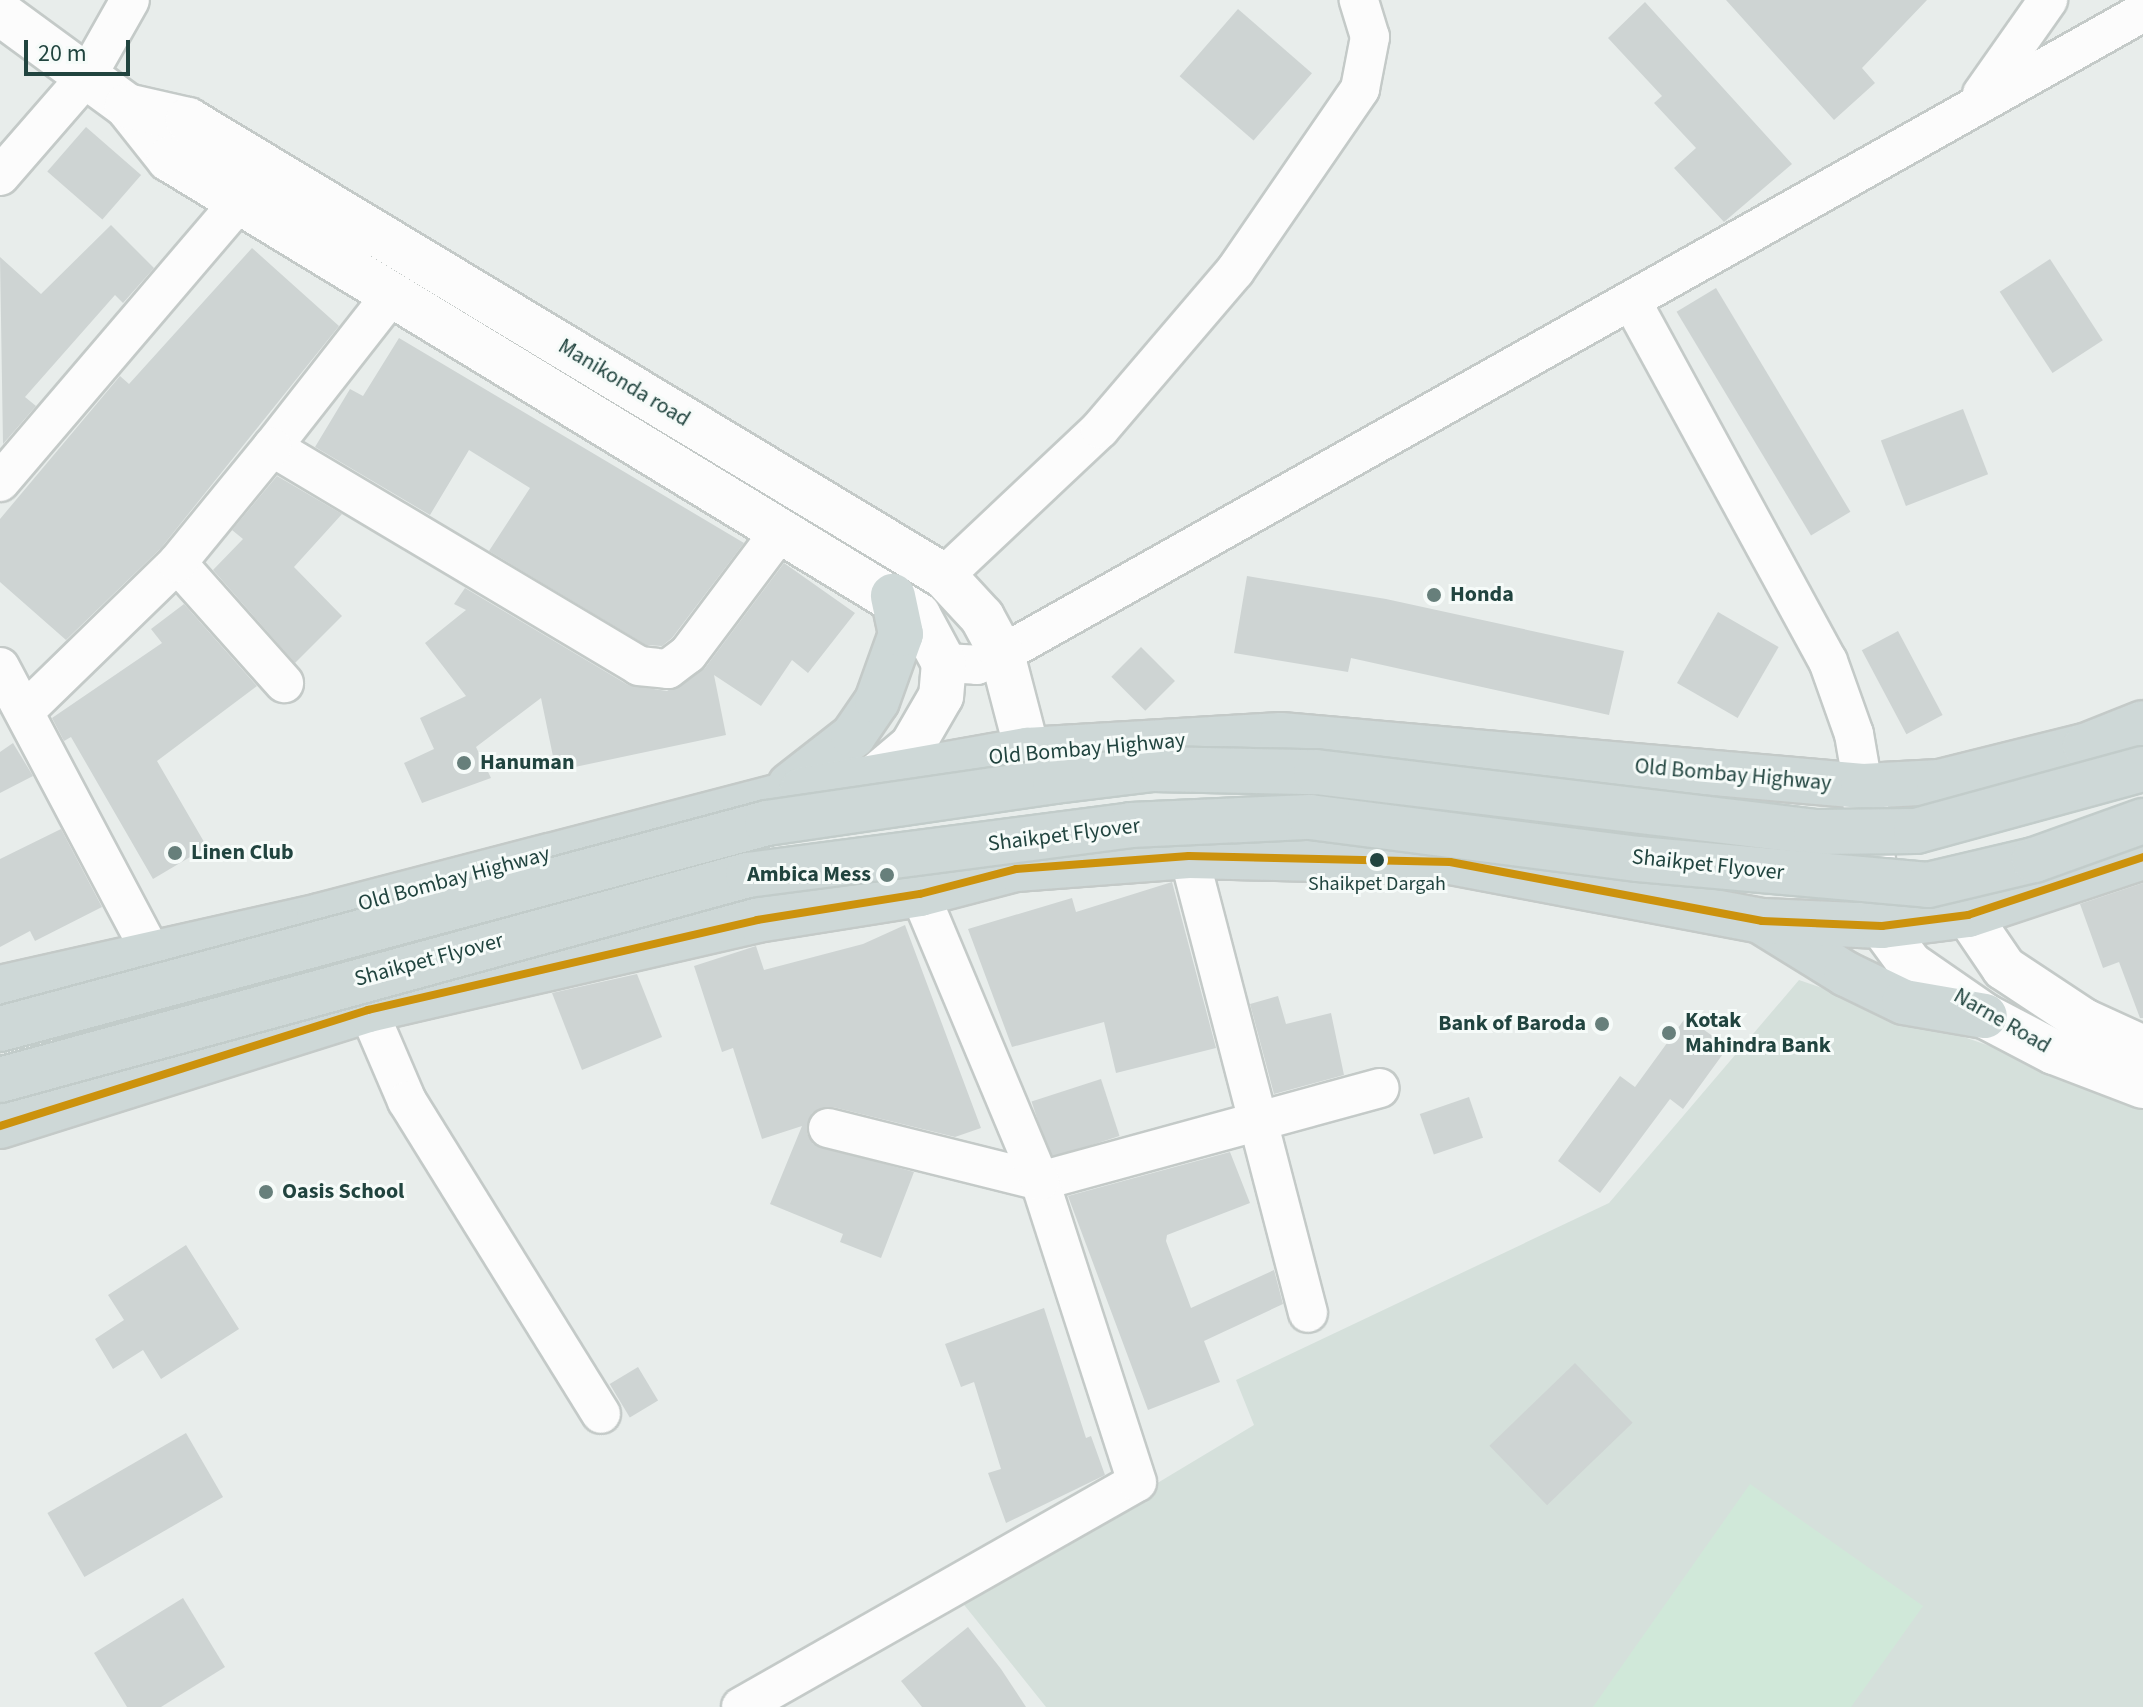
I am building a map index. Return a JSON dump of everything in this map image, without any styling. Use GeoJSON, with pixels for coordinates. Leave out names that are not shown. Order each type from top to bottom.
{"type":"FeatureCollection","features":[{"type":"Feature","properties":{"kind":"main road"},"geometry":{"type":"LineString","coordinates":[[771,797],[820,767],[877,701],[901,634],[893,596]]}},
{"type":"Feature","properties":{"kind":"main road","name":"Old Bombay Highway"},"geometry":{"type":"LineString","coordinates":[[0,988],[150,950],[319,916],[771,797],[880,773],[1027,750],[1281,735],[1863,786],[1939,782],[2085,746],[2143,723]]}},
{"type":"Feature","properties":{"kind":"main road","name":"Shaikpet Flyover"},"geometry":{"type":"LineString","coordinates":[[0,1029],[767,823],[1153,769],[1316,772],[1816,832],[1888,831],[2015,809],[2143,769]]}},
{"type":"Feature","properties":{"kind":"main road","name":"Shaikpet Flyover"},"geometry":{"type":"LineString","coordinates":[[0,1080],[748,875],[1131,825],[1310,817],[1638,859],[1928,885],[2034,860],[2143,821]]}},
{"type":"Feature","properties":{"kind":"main road"},"geometry":{"type":"LineString","coordinates":[[0,1126],[368,1010],[757,920],[920,894],[1016,869],[1189,856],[1450,862],[1762,921],[1882,926],[1968,915],[2143,857]]}},
{"type":"Feature","properties":{"kind":"main road"},"geometry":{"type":"LineString","coordinates":[[1762,921],[1846,974],[1904,1002],[1985,1016]]}},
{"type":"Feature","properties":{"kind":"street"},"geometry":{"type":"LineString","coordinates":[[0,176],[87,76],[130,0]]}},
{"type":"Feature","properties":{"kind":"street"},"geometry":{"type":"LineString","coordinates":[[944,576],[1100,429],[1235,271],[1360,89],[1370,37],[1359,0]]}},
{"type":"Feature","properties":{"kind":"street"},"geometry":{"type":"LineString","coordinates":[[1978,100],[2048,0]]}},
{"type":"Feature","properties":{"kind":"street"},"geometry":{"type":"LineString","coordinates":[[880,773],[928,723],[941,696],[944,663],[977,665],[1002,654],[1632,302],[1978,100],[2143,12]]}},
{"type":"Feature","properties":{"kind":"street","name":"Manikonda road"},"geometry":{"type":"LineString","coordinates":[[0,13],[127,106],[169,159],[389,298],[893,596],[918,615],[944,663]]}},
{"type":"Feature","properties":{"kind":"street","name":"Manikonda road"},"geometry":{"type":"LineString","coordinates":[[127,106],[188,120],[944,576],[982,617],[1002,654],[1027,750]]}},
{"type":"Feature","properties":{"kind":"street"},"geometry":{"type":"LineString","coordinates":[[0,482],[239,202]]}},
{"type":"Feature","properties":{"kind":"street"},"geometry":{"type":"LineString","coordinates":[[25,711],[177,563],[389,298]]}},
{"type":"Feature","properties":{"kind":"street"},"geometry":{"type":"LineString","coordinates":[[1632,302],[1828,661],[1854,734],[1882,926]]}},
{"type":"Feature","properties":{"kind":"street"},"geometry":{"type":"LineString","coordinates":[[272,447],[639,666],[655,670],[688,654],[782,529]]}},
{"type":"Feature","properties":{"kind":"street"},"geometry":{"type":"LineString","coordinates":[[177,563],[284,683]]}},
{"type":"Feature","properties":{"kind":"street"},"geometry":{"type":"LineString","coordinates":[[0,667],[150,950]]}},
{"type":"Feature","properties":{"kind":"street"},"geometry":{"type":"LineString","coordinates":[[1189,856],[1308,1313]]}},
{"type":"Feature","properties":{"kind":"street"},"geometry":{"type":"LineString","coordinates":[[741,1707],[1137,1482],[1040,1181],[920,894]]}},
{"type":"Feature","properties":{"kind":"street","name":"Narne Road"},"geometry":{"type":"LineString","coordinates":[[1968,915],[2004,968],[2139,1042]]}},
{"type":"Feature","properties":{"kind":"street","name":"Narne Road"},"geometry":{"type":"LineString","coordinates":[[1882,926],[1910,964],[1985,1016],[2054,1052],[2143,1086]]}},
{"type":"Feature","properties":{"kind":"street"},"geometry":{"type":"LineString","coordinates":[[368,1010],[407,1101],[601,1414]]}},
{"type":"Feature","properties":{"kind":"street"},"geometry":{"type":"LineString","coordinates":[[828,1128],[1040,1181],[1379,1088]]}},
{"type":"Feature","properties":{"kind":"shaded area"},"geometry":{"type":"Polygon","coordinates":[[[1799,980],[2143,1099],[2143,1707],[1046,1707],[961,1601],[1254,1425],[1236,1380],[1609,1203],[1799,980]]]}},
{"type":"Feature","properties":{"kind":"green space"},"geometry":{"type":"Polygon","coordinates":[[[1750,1484],[1923,1606],[1851,1707],[1593,1707],[1750,1484]]]}},
{"type":"Feature","properties":{"kind":"building"},"geometry":{"type":"Polygon","coordinates":[[[1726,0],[1927,0],[1862,68],[1875,83],[1834,120],[1726,0]]]}},
{"type":"Feature","properties":{"kind":"building"},"geometry":{"type":"Polygon","coordinates":[[[1645,2],[1792,164],[1724,222],[1674,168],[1696,148],[1654,103],[1662,96],[1608,38],[1645,2]]]}},
{"type":"Feature","properties":{"kind":"building"},"geometry":{"type":"Polygon","coordinates":[[[1238,9],[1312,73],[1254,140],[1180,76],[1238,9]]]}},
{"type":"Feature","properties":{"kind":"building"},"geometry":{"type":"Polygon","coordinates":[[[86,127],[141,175],[102,219],[47,172],[86,127]]]}},
{"type":"Feature","properties":{"kind":"building"},"geometry":{"type":"Polygon","coordinates":[[[111,225],[154,268],[123,303],[115,295],[25,397],[36,406],[3,444],[0,257],[41,294],[111,225]]]}},
{"type":"Feature","properties":{"kind":"building"},"geometry":{"type":"Polygon","coordinates":[[[252,248],[339,326],[161,548],[66,640],[0,582],[0,519],[120,376],[129,384],[252,248]]]}},
{"type":"Feature","properties":{"kind":"building"},"geometry":{"type":"Polygon","coordinates":[[[2050,259],[2103,340],[2053,373],[2000,292],[2050,259]]]}},
{"type":"Feature","properties":{"kind":"building"},"geometry":{"type":"Polygon","coordinates":[[[1716,288],[1850,512],[1811,535],[1677,312],[1716,288]]]}},
{"type":"Feature","properties":{"kind":"building"},"geometry":{"type":"Polygon","coordinates":[[[399,338],[744,543],[672,638],[662,646],[646,645],[489,551],[530,488],[469,450],[430,515],[315,447],[350,389],[363,396],[399,338]]]}},
{"type":"Feature","properties":{"kind":"building"},"geometry":{"type":"Polygon","coordinates":[[[1963,409],[1988,474],[1906,506],[1881,441],[1963,409]]]}},
{"type":"Feature","properties":{"kind":"building"},"geometry":{"type":"Polygon","coordinates":[[[277,476],[342,514],[294,567],[342,616],[295,663],[213,570],[243,539],[232,530],[277,476]]]}},
{"type":"Feature","properties":{"kind":"building"},"geometry":{"type":"Polygon","coordinates":[[[784,563],[855,613],[808,673],[792,660],[761,706],[714,675],[726,735],[556,771],[541,698],[476,747],[491,778],[422,803],[404,763],[434,749],[420,718],[466,696],[425,643],[466,610],[454,604],[465,588],[628,685],[667,691],[705,668],[784,563]]]}},
{"type":"Feature","properties":{"kind":"building"},"geometry":{"type":"Polygon","coordinates":[[[1247,576],[1386,599],[1624,651],[1609,715],[1351,658],[1348,672],[1234,653],[1247,576]]]}},
{"type":"Feature","properties":{"kind":"building"},"geometry":{"type":"Polygon","coordinates":[[[184,604],[257,686],[157,761],[207,847],[153,879],[71,737],[64,741],[52,718],[162,643],[151,629],[184,604]]]}},
{"type":"Feature","properties":{"kind":"building"},"geometry":{"type":"Polygon","coordinates":[[[1718,612],[1779,647],[1738,718],[1677,683],[1718,612]]]}},
{"type":"Feature","properties":{"kind":"building"},"geometry":{"type":"Polygon","coordinates":[[[1898,631],[1943,715],[1906,734],[1862,650],[1898,631]]]}},
{"type":"Feature","properties":{"kind":"building"},"geometry":{"type":"Polygon","coordinates":[[[1141,647],[1175,681],[1145,711],[1111,677],[1141,647]]]}},
{"type":"Feature","properties":{"kind":"building"},"geometry":{"type":"Polygon","coordinates":[[[13,743],[33,776],[0,793],[0,752],[13,743]]]}},
{"type":"Feature","properties":{"kind":"building"},"geometry":{"type":"Polygon","coordinates":[[[61,829],[102,907],[35,941],[30,931],[0,947],[0,859],[61,829]]]}},
{"type":"Feature","properties":{"kind":"building"},"geometry":{"type":"Polygon","coordinates":[[[1172,882],[1216,1048],[1116,1073],[1104,1022],[1012,1047],[968,929],[1072,898],[1076,912],[1172,882]]]}},
{"type":"Feature","properties":{"kind":"building"},"geometry":{"type":"Polygon","coordinates":[[[2143,883],[2143,1018],[2140,1018],[2119,962],[2103,968],[2080,904],[2143,883]]]}},
{"type":"Feature","properties":{"kind":"building"},"geometry":{"type":"Polygon","coordinates":[[[905,925],[981,1128],[955,1137],[833,1107],[812,1113],[807,1133],[813,1144],[914,1172],[881,1258],[840,1242],[843,1234],[770,1204],[802,1126],[762,1139],[733,1048],[722,1052],[694,966],[756,946],[764,970],[863,944],[905,925]]]}},
{"type":"Feature","properties":{"kind":"building"},"geometry":{"type":"Polygon","coordinates":[[[637,974],[662,1037],[582,1070],[552,993],[637,974]]]}},
{"type":"Feature","properties":{"kind":"building"},"geometry":{"type":"Polygon","coordinates":[[[1278,996],[1286,1024],[1331,1013],[1344,1075],[1274,1094],[1250,1004],[1278,996]]]}},
{"type":"Feature","properties":{"kind":"building"},"geometry":{"type":"Polygon","coordinates":[[[1686,1017],[1728,1047],[1683,1109],[1670,1099],[1600,1193],[1558,1161],[1620,1076],[1635,1087],[1686,1017]]]}},
{"type":"Feature","properties":{"kind":"building"},"geometry":{"type":"Polygon","coordinates":[[[1101,1079],[1120,1136],[1050,1159],[1032,1102],[1101,1079]]]}},
{"type":"Feature","properties":{"kind":"building"},"geometry":{"type":"Polygon","coordinates":[[[1469,1097],[1483,1138],[1434,1155],[1420,1114],[1469,1097]]]}},
{"type":"Feature","properties":{"kind":"building"},"geometry":{"type":"Polygon","coordinates":[[[1230,1152],[1250,1203],[1167,1235],[1166,1241],[1191,1308],[1274,1270],[1283,1304],[1204,1341],[1220,1382],[1148,1410],[1068,1196],[1230,1152]]]}},
{"type":"Feature","properties":{"kind":"building"},"geometry":{"type":"Polygon","coordinates":[[[186,1245],[239,1329],[161,1379],[143,1350],[113,1369],[95,1339],[124,1320],[108,1295],[186,1245]]]}},
{"type":"Feature","properties":{"kind":"building"},"geometry":{"type":"Polygon","coordinates":[[[1044,1308],[1086,1438],[1091,1436],[1105,1475],[1006,1523],[988,1473],[1001,1469],[974,1382],[961,1387],[945,1344],[1044,1308]]]}},
{"type":"Feature","properties":{"kind":"building"},"geometry":{"type":"Polygon","coordinates":[[[1575,1363],[1633,1423],[1547,1505],[1489,1446],[1575,1363]]]}},
{"type":"Feature","properties":{"kind":"building"},"geometry":{"type":"Polygon","coordinates":[[[638,1367],[658,1400],[630,1417],[610,1384],[638,1367]]]}},
{"type":"Feature","properties":{"kind":"building"},"geometry":{"type":"Polygon","coordinates":[[[186,1433],[223,1497],[84,1577],[47,1513],[186,1433]]]}},
{"type":"Feature","properties":{"kind":"building"},"geometry":{"type":"Polygon","coordinates":[[[183,1598],[225,1667],[161,1707],[127,1707],[94,1653],[183,1598]]]}},
{"type":"Feature","properties":{"kind":"building"},"geometry":{"type":"Polygon","coordinates":[[[968,1627],[1026,1707],[922,1707],[901,1681],[968,1627]]]}},
{"type":"Feature","properties":{"kind":"transit line"},"geometry":{"type":"LineString","coordinates":[[0,1126],[368,1010],[757,920],[920,894],[1016,869],[1189,856],[1450,862],[1762,921],[1882,926],[1968,915],[2143,857]]}},
{"type":"Feature","properties":{"kind":"place","name":"Honda"},"geometry":{"type":"Point","coordinates":[1434,595]}},
{"type":"Feature","properties":{"kind":"place","name":"Hanuman"},"geometry":{"type":"Point","coordinates":[464,763]}},
{"type":"Feature","properties":{"kind":"place","name":"Linen Club"},"geometry":{"type":"Point","coordinates":[175,853]}},
{"type":"Feature","properties":{"kind":"place","name":"Shaikpet Dargah"},"geometry":{"type":"Point","coordinates":[1377,860]}},
{"type":"Feature","properties":{"kind":"place","name":"Ambica Mess"},"geometry":{"type":"Point","coordinates":[887,875]}},
{"type":"Feature","properties":{"kind":"place","name":"Bank of Baroda"},"geometry":{"type":"Point","coordinates":[1602,1024]}},
{"type":"Feature","properties":{"kind":"place","name":"Kotak Mahindra Bank"},"geometry":{"type":"Point","coordinates":[1669,1033]}},
{"type":"Feature","properties":{"kind":"place","name":"Oasis School"},"geometry":{"type":"Point","coordinates":[266,1192]}}]}
